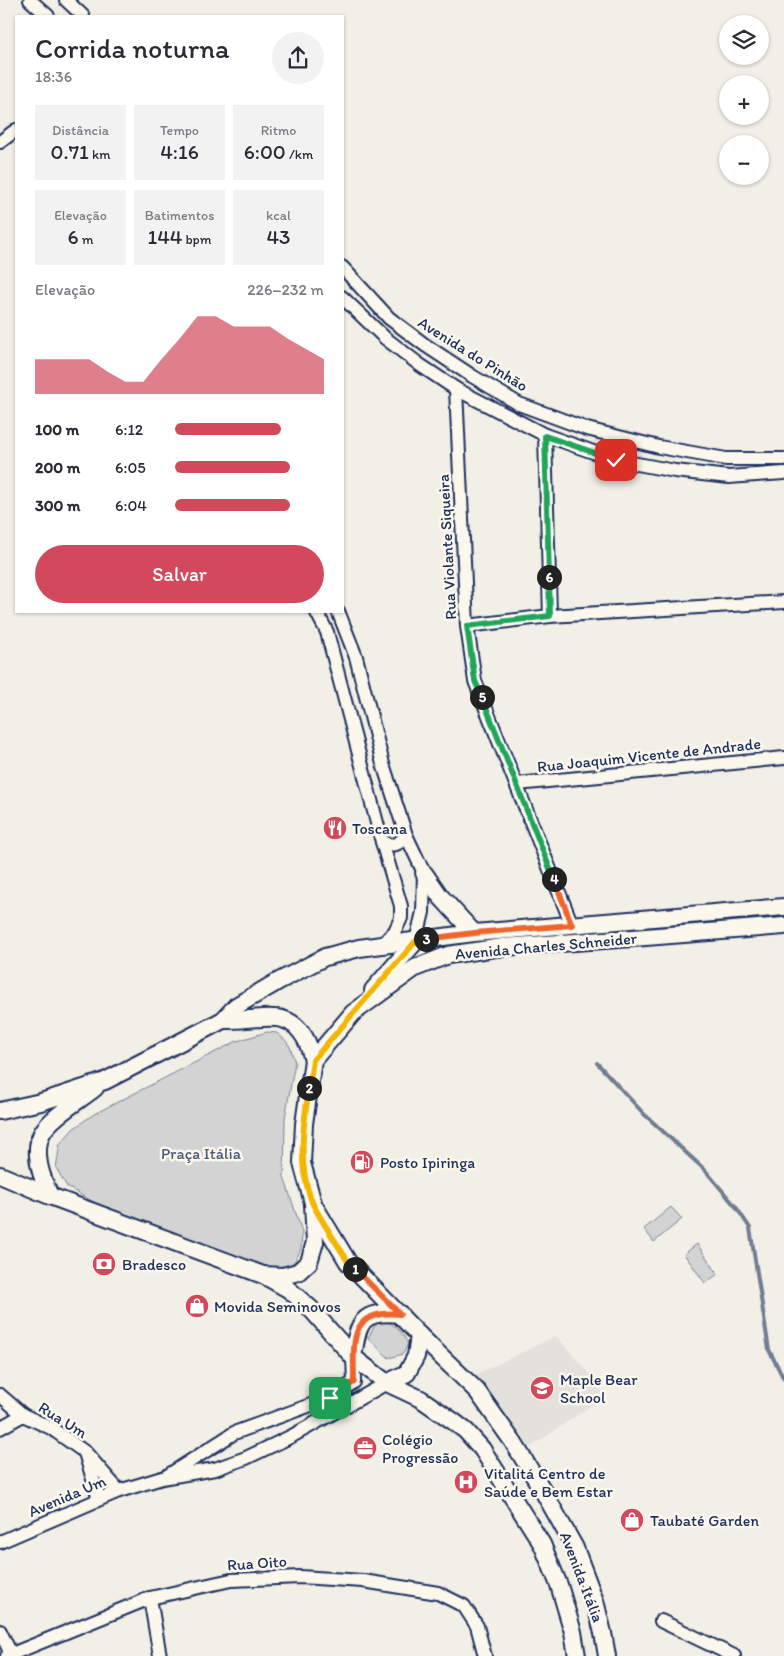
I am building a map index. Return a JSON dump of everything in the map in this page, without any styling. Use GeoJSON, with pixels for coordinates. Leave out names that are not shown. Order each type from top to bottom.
{"type":"FeatureCollection","features":[{"type":"Feature","properties":{"kind":"main road"},"geometry":{"type":"LineString","coordinates":[[424,874],[440,896],[474,933]]}},
{"type":"Feature","properties":{"kind":"main road","name":"Avenida Charles Schneider"},"geometry":{"type":"LineString","coordinates":[[0,1111],[41,1102],[104,1081],[223,1020],[236,1006],[277,982],[325,957],[359,948],[474,933],[784,907]]}},
{"type":"Feature","properties":{"kind":"main road","name":"Avenida Charles Schneider"},"geometry":{"type":"LineString","coordinates":[[313,1060],[353,1013],[416,968],[448,954],[503,947],[784,926]]}},
{"type":"Feature","properties":{"kind":"main road"},"geometry":{"type":"LineString","coordinates":[[353,1013],[416,941]]}},
{"type":"Feature","properties":{"kind":"main road"},"geometry":{"type":"LineString","coordinates":[[223,1020],[272,1016],[288,1022],[295,1026],[305,1038],[313,1060],[304,1124],[302,1163],[312,1203],[314,1242],[309,1262],[298,1272],[283,1276],[263,1275]]}},
{"type":"Feature","properties":{"kind":"main road"},"geometry":{"type":"LineString","coordinates":[[50,1196],[42,1175],[38,1152],[42,1134],[52,1121],[104,1081]]}},
{"type":"Feature","properties":{"kind":"main road"},"geometry":{"type":"LineString","coordinates":[[0,1175],[50,1196],[263,1275],[288,1289],[310,1308],[353,1357],[387,1382],[407,1373],[416,1356],[419,1335]]}},
{"type":"Feature","properties":{"kind":"main road","name":"Avenida Itália"},"geometry":{"type":"LineString","coordinates":[[312,1203],[348,1262],[477,1391],[513,1442],[542,1489],[574,1548],[595,1601],[607,1656]]}},
{"type":"Feature","properties":{"kind":"main road"},"geometry":{"type":"LineString","coordinates":[[353,1357],[356,1334],[366,1318],[383,1312],[400,1314]]}},
{"type":"Feature","properties":{"kind":"main road","name":"Avenida Itália"},"geometry":{"type":"LineString","coordinates":[[387,1382],[421,1399],[453,1421],[466,1431],[482,1449],[542,1544],[559,1585],[573,1632],[576,1656]]}},
{"type":"Feature","properties":{"kind":"street"},"geometry":{"type":"LineString","coordinates":[[30,0],[47,15]]}},
{"type":"Feature","properties":{"kind":"street"},"geometry":{"type":"LineString","coordinates":[[66,0],[82,15]]}},
{"type":"Feature","properties":{"kind":"street"},"geometry":{"type":"LineString","coordinates":[[0,142],[15,131]]}},
{"type":"Feature","properties":{"kind":"street","name":"Avenida do Pinhão"},"geometry":{"type":"LineString","coordinates":[[344,269],[389,318],[472,376],[519,404],[587,429],[659,447],[726,459],[784,459]]}},
{"type":"Feature","properties":{"kind":"street"},"geometry":{"type":"LineString","coordinates":[[344,299],[385,338],[420,365],[456,389],[545,436],[616,460],[675,471],[729,477],[784,472]]}},
{"type":"Feature","properties":{"kind":"street","name":"Rua Violante Siqueira"},"geometry":{"type":"LineString","coordinates":[[456,389],[467,626],[475,681],[572,925]]}},
{"type":"Feature","properties":{"kind":"street"},"geometry":{"type":"LineString","coordinates":[[545,436],[550,616]]}},
{"type":"Feature","properties":{"kind":"street"},"geometry":{"type":"LineString","coordinates":[[467,626],[550,616],[784,602]]}},
{"type":"Feature","properties":{"kind":"street"},"geometry":{"type":"LineString","coordinates":[[317,613],[327,632],[382,842],[401,906],[401,918],[395,931],[382,945]]}},
{"type":"Feature","properties":{"kind":"street"},"geometry":{"type":"LineString","coordinates":[[339,613],[356,657],[383,764],[406,835],[424,874],[423,912],[416,941]]}},
{"type":"Feature","properties":{"kind":"street","name":"Rua Joaquim Vicente de Andrade"},"geometry":{"type":"LineString","coordinates":[[517,784],[784,758]]}},
{"type":"Feature","properties":{"kind":"street"},"geometry":{"type":"LineString","coordinates":[[382,842],[396,845],[406,835]]}},
{"type":"Feature","properties":{"kind":"street"},"geometry":{"type":"LineString","coordinates":[[162,1478],[234,1433],[330,1398],[342,1391],[354,1382],[353,1357]]}},
{"type":"Feature","properties":{"kind":"street"},"geometry":{"type":"LineString","coordinates":[[162,1478],[215,1469],[246,1458],[292,1436],[387,1382]]}},
{"type":"Feature","properties":{"kind":"street","name":"Rua Um"},"geometry":{"type":"LineString","coordinates":[[0,1395],[24,1415],[51,1428],[86,1453],[119,1491]]}},
{"type":"Feature","properties":{"kind":"street","name":"Rua Um"},"geometry":{"type":"LineString","coordinates":[[0,1428],[24,1415]]}},
{"type":"Feature","properties":{"kind":"street"},"geometry":{"type":"LineString","coordinates":[[86,1453],[99,1499]]}},
{"type":"Feature","properties":{"kind":"street","name":"Avenida Um"},"geometry":{"type":"LineString","coordinates":[[0,1542],[119,1491],[162,1478]]}},
{"type":"Feature","properties":{"kind":"street","name":"Rua Oito"},"geometry":{"type":"LineString","coordinates":[[9,1655],[150,1598],[232,1580],[300,1577],[363,1581],[438,1593],[464,1606],[477,1626],[485,1656]]}},
{"type":"Feature","properties":{"kind":"street"},"geometry":{"type":"LineString","coordinates":[[150,1598],[160,1656]]}},
{"type":"Feature","properties":{"kind":"street"},"geometry":{"type":"LineString","coordinates":[[661,1621],[734,1656]]}},
{"type":"Feature","properties":{"kind":"street"},"geometry":{"type":"LineString","coordinates":[[0,1631],[9,1655]]}},
{"type":"Feature","properties":{"kind":"shaded area","name":"Maple Bear School"},"geometry":{"type":"Polygon","coordinates":[[[556,1336],[595,1380],[605,1396],[526,1450],[475,1375],[556,1336]]]}},
{"type":"Feature","properties":{"kind":"green space","name":"Praça Itália"},"geometry":{"type":"Polygon","coordinates":[[[267,1032],[277,1033],[286,1041],[295,1062],[285,1118],[284,1177],[302,1232],[301,1249],[295,1261],[288,1267],[279,1270],[262,1269],[99,1205],[67,1187],[56,1168],[60,1144],[73,1129],[94,1114],[237,1041],[267,1032]]]}},
{"type":"Feature","properties":{"kind":"green space"},"geometry":{"type":"Polygon","coordinates":[[[671,1207],[682,1219],[654,1242],[644,1229],[671,1207]]]}},
{"type":"Feature","properties":{"kind":"green space"},"geometry":{"type":"Polygon","coordinates":[[[697,1244],[718,1274],[705,1283],[684,1254],[697,1244]]]}},
{"type":"Feature","properties":{"kind":"green space"},"geometry":{"type":"Polygon","coordinates":[[[383,1321],[395,1326],[404,1336],[408,1344],[403,1354],[389,1358],[368,1338],[375,1325],[383,1321]]]}},
{"type":"Feature","properties":{"kind":"waterway"},"geometry":{"type":"LineString","coordinates":[[597,1063],[644,1114],[705,1170],[736,1207],[750,1228],[769,1350],[784,1379]]}},
{"type":"Feature","properties":{"kind":"place","name":"Toscana"},"geometry":{"type":"Point","coordinates":[335,828]}},
{"type":"Feature","properties":{"kind":"place","name":"Posto Ipiringa"},"geometry":{"type":"Point","coordinates":[362,1162]}},
{"type":"Feature","properties":{"kind":"place","name":"Bradesco"},"geometry":{"type":"Point","coordinates":[104,1264]}},
{"type":"Feature","properties":{"kind":"place","name":"Movida Seminovos"},"geometry":{"type":"Point","coordinates":[197,1306]}},
{"type":"Feature","properties":{"kind":"place","name":"Maple Bear School"},"geometry":{"type":"Point","coordinates":[542,1388]}},
{"type":"Feature","properties":{"kind":"place","name":"Colégio Progressão"},"geometry":{"type":"Point","coordinates":[365,1448]}},
{"type":"Feature","properties":{"kind":"place","name":"Vitalitá Centro de Saúde e Bem Estar"},"geometry":{"type":"Point","coordinates":[466,1482]}},
{"type":"Feature","properties":{"kind":"place","name":"Taubaté Garden"},"geometry":{"type":"Point","coordinates":[632,1520]}},
{"type":"Feature","properties":{"kind":"route"},"geometry":{"type":"LineString","coordinates":[[330,1398],[354,1382],[353,1357],[356,1334],[360,1325],[366,1318],[383,1312],[400,1314],[348,1262],[312,1203],[302,1163],[304,1124],[313,1060],[416,941],[474,933],[572,925],[475,681],[467,626],[550,616],[545,436],[616,460]]}}]}
